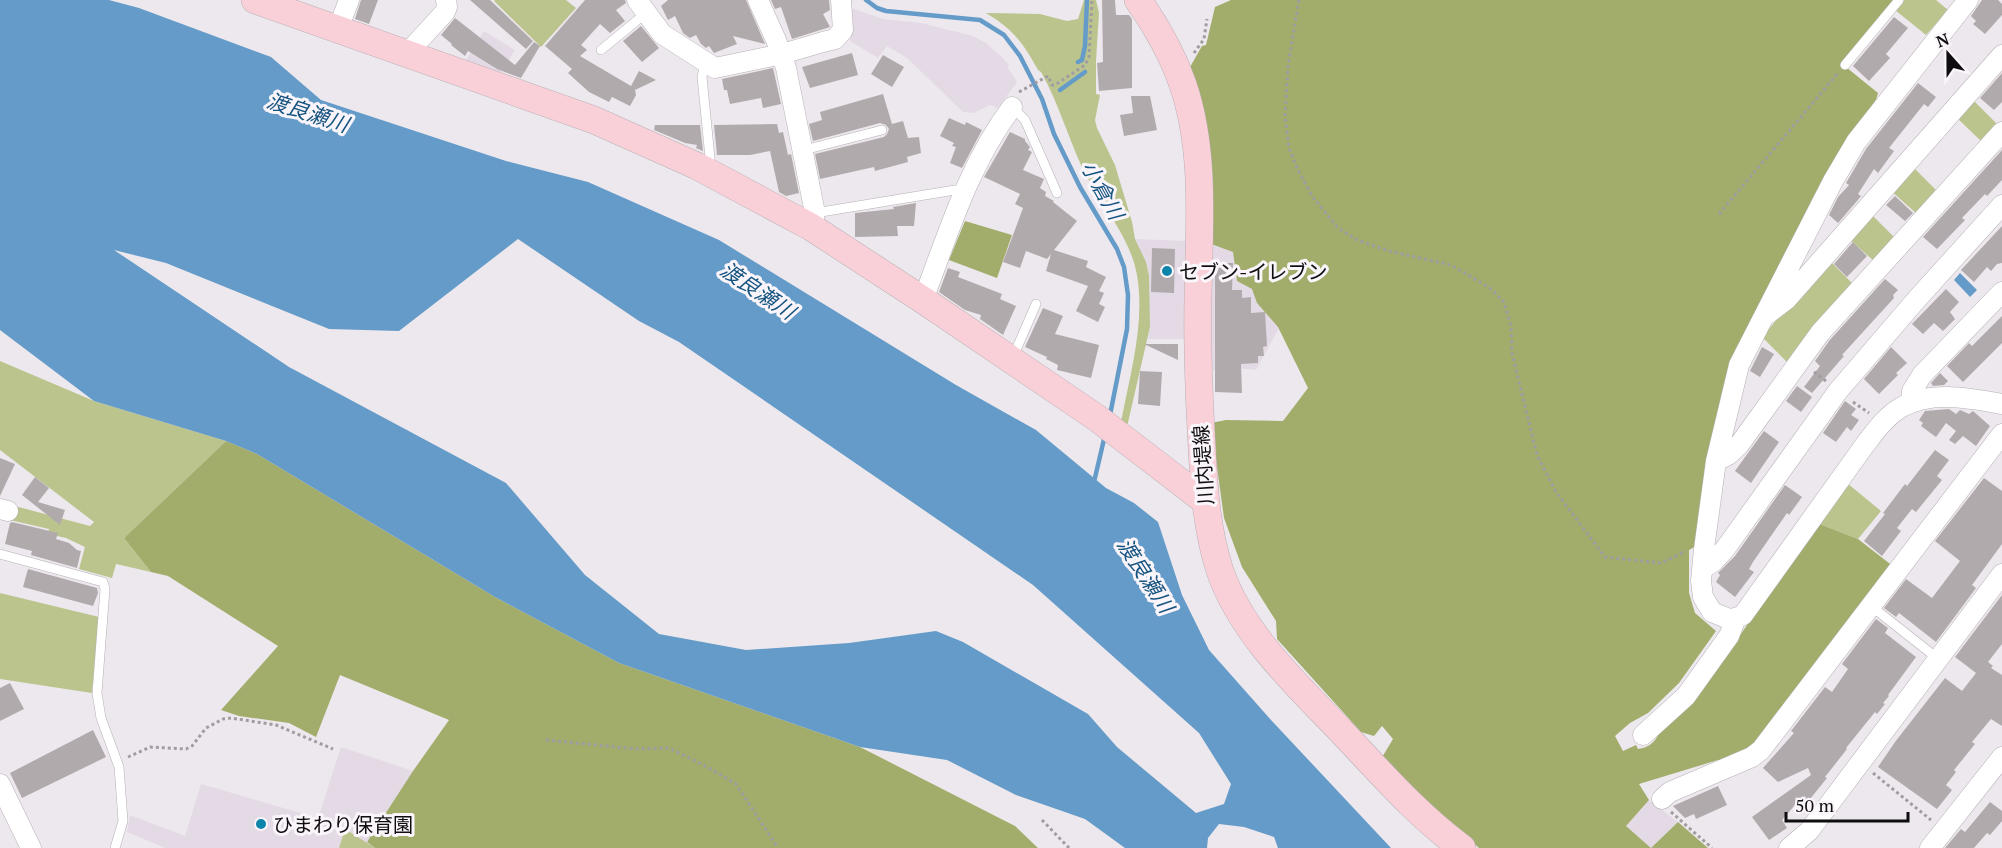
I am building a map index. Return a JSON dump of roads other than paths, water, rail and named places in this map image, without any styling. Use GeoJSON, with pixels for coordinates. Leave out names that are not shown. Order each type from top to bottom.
{"type":"FeatureCollection","features":[{"type":"Feature","properties":{"kind":"street"},"geometry":{"type":"LineString","coordinates":[[255,0],[594,120],[813,220],[923,300],[1107,426],[1205,501]]}},
{"type":"Feature","properties":{"kind":"street"},"geometry":{"type":"LineString","coordinates":[[338,29],[349,0]]}},
{"type":"Feature","properties":{"kind":"street"},"geometry":{"type":"LineString","coordinates":[[409,54],[412,47],[430,30],[444,12],[447,7],[446,0]]}},
{"type":"Feature","properties":{"kind":"street"},"geometry":{"type":"LineString","coordinates":[[758,0],[782,54],[804,150],[813,220]]}},
{"type":"Feature","properties":{"kind":"street"},"geometry":{"type":"LineString","coordinates":[[642,7],[662,34],[705,63],[721,68],[835,39],[843,30],[841,0]]}},
{"type":"Feature","properties":{"kind":"street","name":"川内堤線"},"geometry":{"type":"LineString","coordinates":[[1138,0],[1158,29],[1171,54],[1194,130],[1201,218],[1197,363],[1205,501],[1221,573],[1243,618],[1289,676],[1391,786],[1419,813],[1462,848]]}},
{"type":"Feature","properties":{"kind":"street"},"geometry":{"type":"LineString","coordinates":[[1968,0],[1856,142],[1833,181],[1762,318],[1737,372],[1716,461],[1704,549],[1703,597],[1707,605],[1712,612],[1722,617],[1736,618],[1743,615],[1881,423],[1900,408],[1911,403],[1948,397],[2002,404]]}},
{"type":"Feature","properties":{"kind":"street"},"geometry":{"type":"LineString","coordinates":[[1762,318],[1787,299],[2002,55]]}},
{"type":"Feature","properties":{"kind":"street"},"geometry":{"type":"LineString","coordinates":[[923,300],[965,191],[994,131],[1012,107]]}},
{"type":"Feature","properties":{"kind":"street"},"geometry":{"type":"LineString","coordinates":[[1716,461],[1728,455],[1739,445],[1820,333],[2002,132]]}},
{"type":"Feature","properties":{"kind":"street"},"geometry":{"type":"LineString","coordinates":[[1702,569],[1713,562],[1725,549],[1839,391],[1917,298],[2002,205]]}},
{"type":"Feature","properties":{"kind":"street"},"geometry":{"type":"LineString","coordinates":[[1911,403],[1915,383],[2002,292]]}},
{"type":"Feature","properties":{"kind":"street"},"geometry":{"type":"LineString","coordinates":[[1664,803],[1670,792],[1752,757],[1761,750],[2002,434]]}},
{"type":"Feature","properties":{"kind":"street"},"geometry":{"type":"LineString","coordinates":[[1789,848],[1809,831],[2002,574]]}},
{"type":"Feature","properties":{"kind":"street"},"geometry":{"type":"LineString","coordinates":[[1643,735],[1686,696],[1729,636],[1736,618]]}},
{"type":"Feature","properties":{"kind":"street"},"geometry":{"type":"LineString","coordinates":[[1930,848],[2002,757]]}},
{"type":"Feature","properties":{"kind":"street"},"geometry":{"type":"LineString","coordinates":[[0,784],[31,848]]}},
{"type":"Feature","properties":{"kind":"lane"},"geometry":{"type":"LineString","coordinates":[[1845,65],[1899,0]]}},
{"type":"Feature","properties":{"kind":"lane"},"geometry":{"type":"LineString","coordinates":[[601,50],[642,7]]}},
{"type":"Feature","properties":{"kind":"lane"},"geometry":{"type":"LineString","coordinates":[[705,63],[702,77],[710,158],[706,172]]}},
{"type":"Feature","properties":{"kind":"lane"},"geometry":{"type":"LineString","coordinates":[[1012,107],[1025,120],[1057,193]]}},
{"type":"Feature","properties":{"kind":"lane"},"geometry":{"type":"LineString","coordinates":[[804,150],[882,130]]}},
{"type":"Feature","properties":{"kind":"lane"},"geometry":{"type":"LineString","coordinates":[[813,220],[955,190],[965,191]]}},
{"type":"Feature","properties":{"kind":"lane"},"geometry":{"type":"LineString","coordinates":[[1012,360],[1036,304]]}},
{"type":"Feature","properties":{"kind":"lane"},"geometry":{"type":"LineString","coordinates":[[0,554],[103,582],[105,589],[97,693],[101,718],[119,767],[123,821],[115,848]]}},
{"type":"Feature","properties":{"kind":"lane"},"geometry":{"type":"LineString","coordinates":[[1871,606],[1937,658]]}},
{"type":"Feature","properties":{"kind":"water","name":"渡良瀬川"},"geometry":{"type":"Polygon","coordinates":[[[0,0],[109,0],[139,8],[271,57],[321,100],[506,161],[588,182],[719,240],[956,385],[1036,430],[1106,488],[1134,503],[1158,522],[1182,595],[1209,650],[1391,848],[1278,848],[1274,837],[1244,827],[1219,824],[1208,838],[1207,848],[1125,848],[1085,819],[1016,795],[947,760],[860,747],[619,663],[495,597],[257,454],[226,441],[94,401],[0,330],[0,0]],[[518,239],[399,331],[329,329],[166,263],[114,250],[289,367],[506,483],[585,575],[659,634],[746,650],[849,643],[936,631],[963,642],[1088,714],[1117,747],[1196,813],[1224,804],[1231,784],[1199,733],[1033,585],[679,342],[639,321],[518,239]]]}},
{"type":"Feature","properties":{"kind":"water"},"geometry":{"type":"Polygon","coordinates":[[[1960,273],[1977,290],[1970,297],[1954,280],[1960,273]]]}},
{"type":"Feature","properties":{"kind":"waterway","name":"小倉川"},"geometry":{"type":"LineString","coordinates":[[866,0],[886,11],[980,20],[1004,35],[1020,56],[1042,99],[1054,134],[1080,187],[1117,249],[1124,267],[1128,295],[1127,329],[1110,415]]}},
{"type":"Feature","properties":{"kind":"waterway"},"geometry":{"type":"LineString","coordinates":[[1078,62],[1082,60],[1085,46],[1087,0]]}},
{"type":"Feature","properties":{"kind":"waterway"},"geometry":{"type":"LineString","coordinates":[[1060,90],[1085,72]]}},
{"type":"Feature","properties":{"kind":"waterway","name":"小倉川"},"geometry":{"type":"LineString","coordinates":[[1094,482],[1105,435]]}},
{"type":"Feature","properties":{"kind":"place","name":"セブン-イレブン"},"geometry":{"type":"Point","coordinates":[1167,271]}},
{"type":"Feature","properties":{"kind":"place","name":"ひまわり保育園"},"geometry":{"type":"Point","coordinates":[261,824]}}]}
